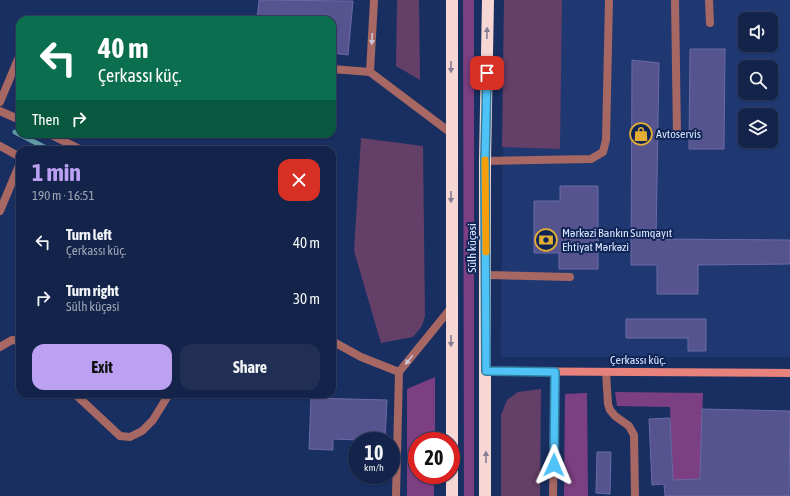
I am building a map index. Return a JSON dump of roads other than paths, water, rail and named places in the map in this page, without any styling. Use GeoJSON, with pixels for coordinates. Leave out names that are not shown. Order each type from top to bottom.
{"type":"FeatureCollection","features":[{"type":"Feature","properties":{"kind":"highway","name":"Sülh küçəsi"},"geometry":{"type":"LineString","coordinates":[[452,0],[452,496]]}},
{"type":"Feature","properties":{"kind":"highway","name":"Sülh küçəsi"},"geometry":{"type":"LineString","coordinates":[[486,496],[485,161],[488,0]]}},
{"type":"Feature","properties":{"kind":"street"},"geometry":{"type":"LineString","coordinates":[[370,72],[374,0]]}},
{"type":"Feature","properties":{"kind":"street"},"geometry":{"type":"LineString","coordinates":[[485,161],[591,159],[603,152],[606,140],[609,0]]}},
{"type":"Feature","properties":{"kind":"street"},"geometry":{"type":"LineString","coordinates":[[675,0],[677,135]]}},
{"type":"Feature","properties":{"kind":"street"},"geometry":{"type":"LineString","coordinates":[[709,0],[710,23]]}},
{"type":"Feature","properties":{"kind":"street"},"geometry":{"type":"LineString","coordinates":[[0,102],[16,64]]}},
{"type":"Feature","properties":{"kind":"street"},"geometry":{"type":"LineString","coordinates":[[336,69],[370,72],[451,133]]}},
{"type":"Feature","properties":{"kind":"street"},"geometry":{"type":"LineString","coordinates":[[0,111],[16,118]]}},
{"type":"Feature","properties":{"kind":"street"},"geometry":{"type":"LineString","coordinates":[[57,138],[74,146]]}},
{"type":"Feature","properties":{"kind":"street"},"geometry":{"type":"LineString","coordinates":[[0,146],[16,155]]}},
{"type":"Feature","properties":{"kind":"street"},"geometry":{"type":"LineString","coordinates":[[0,211],[16,173]]}},
{"type":"Feature","properties":{"kind":"street"},"geometry":{"type":"LineString","coordinates":[[486,275],[570,277]]}},
{"type":"Feature","properties":{"kind":"street"},"geometry":{"type":"LineString","coordinates":[[396,496],[399,372],[451,308]]}},
{"type":"Feature","properties":{"kind":"street"},"geometry":{"type":"LineString","coordinates":[[0,347],[12,340],[16,340]]}},
{"type":"Feature","properties":{"kind":"street"},"geometry":{"type":"LineString","coordinates":[[336,343],[361,357],[399,372]]}},
{"type":"Feature","properties":{"kind":"street","name":"Çerkassı küç."},"geometry":{"type":"LineString","coordinates":[[486,371],[790,373]]}},
{"type":"Feature","properties":{"kind":"street"},"geometry":{"type":"LineString","coordinates":[[553,496],[555,372]]}},
{"type":"Feature","properties":{"kind":"street"},"geometry":{"type":"LineString","coordinates":[[606,372],[608,404],[610,410],[615,416],[629,426],[634,435],[635,496]]}},
{"type":"Feature","properties":{"kind":"street"},"geometry":{"type":"LineString","coordinates":[[79,398],[120,436],[130,437],[142,431],[153,420],[167,398]]}},
{"type":"Feature","properties":{"kind":"waterway"},"geometry":{"type":"LineString","coordinates":[[27,138],[42,146]]}},
{"type":"Feature","properties":{"kind":"place","name":"Avtoservis"},"geometry":{"type":"Point","coordinates":[641,134]}},
{"type":"Feature","properties":{"kind":"place","name":"Mərkəzi Bankın Sumqayıt Ehtiyat Mərkəzi"},"geometry":{"type":"Point","coordinates":[546,240]}}]}
